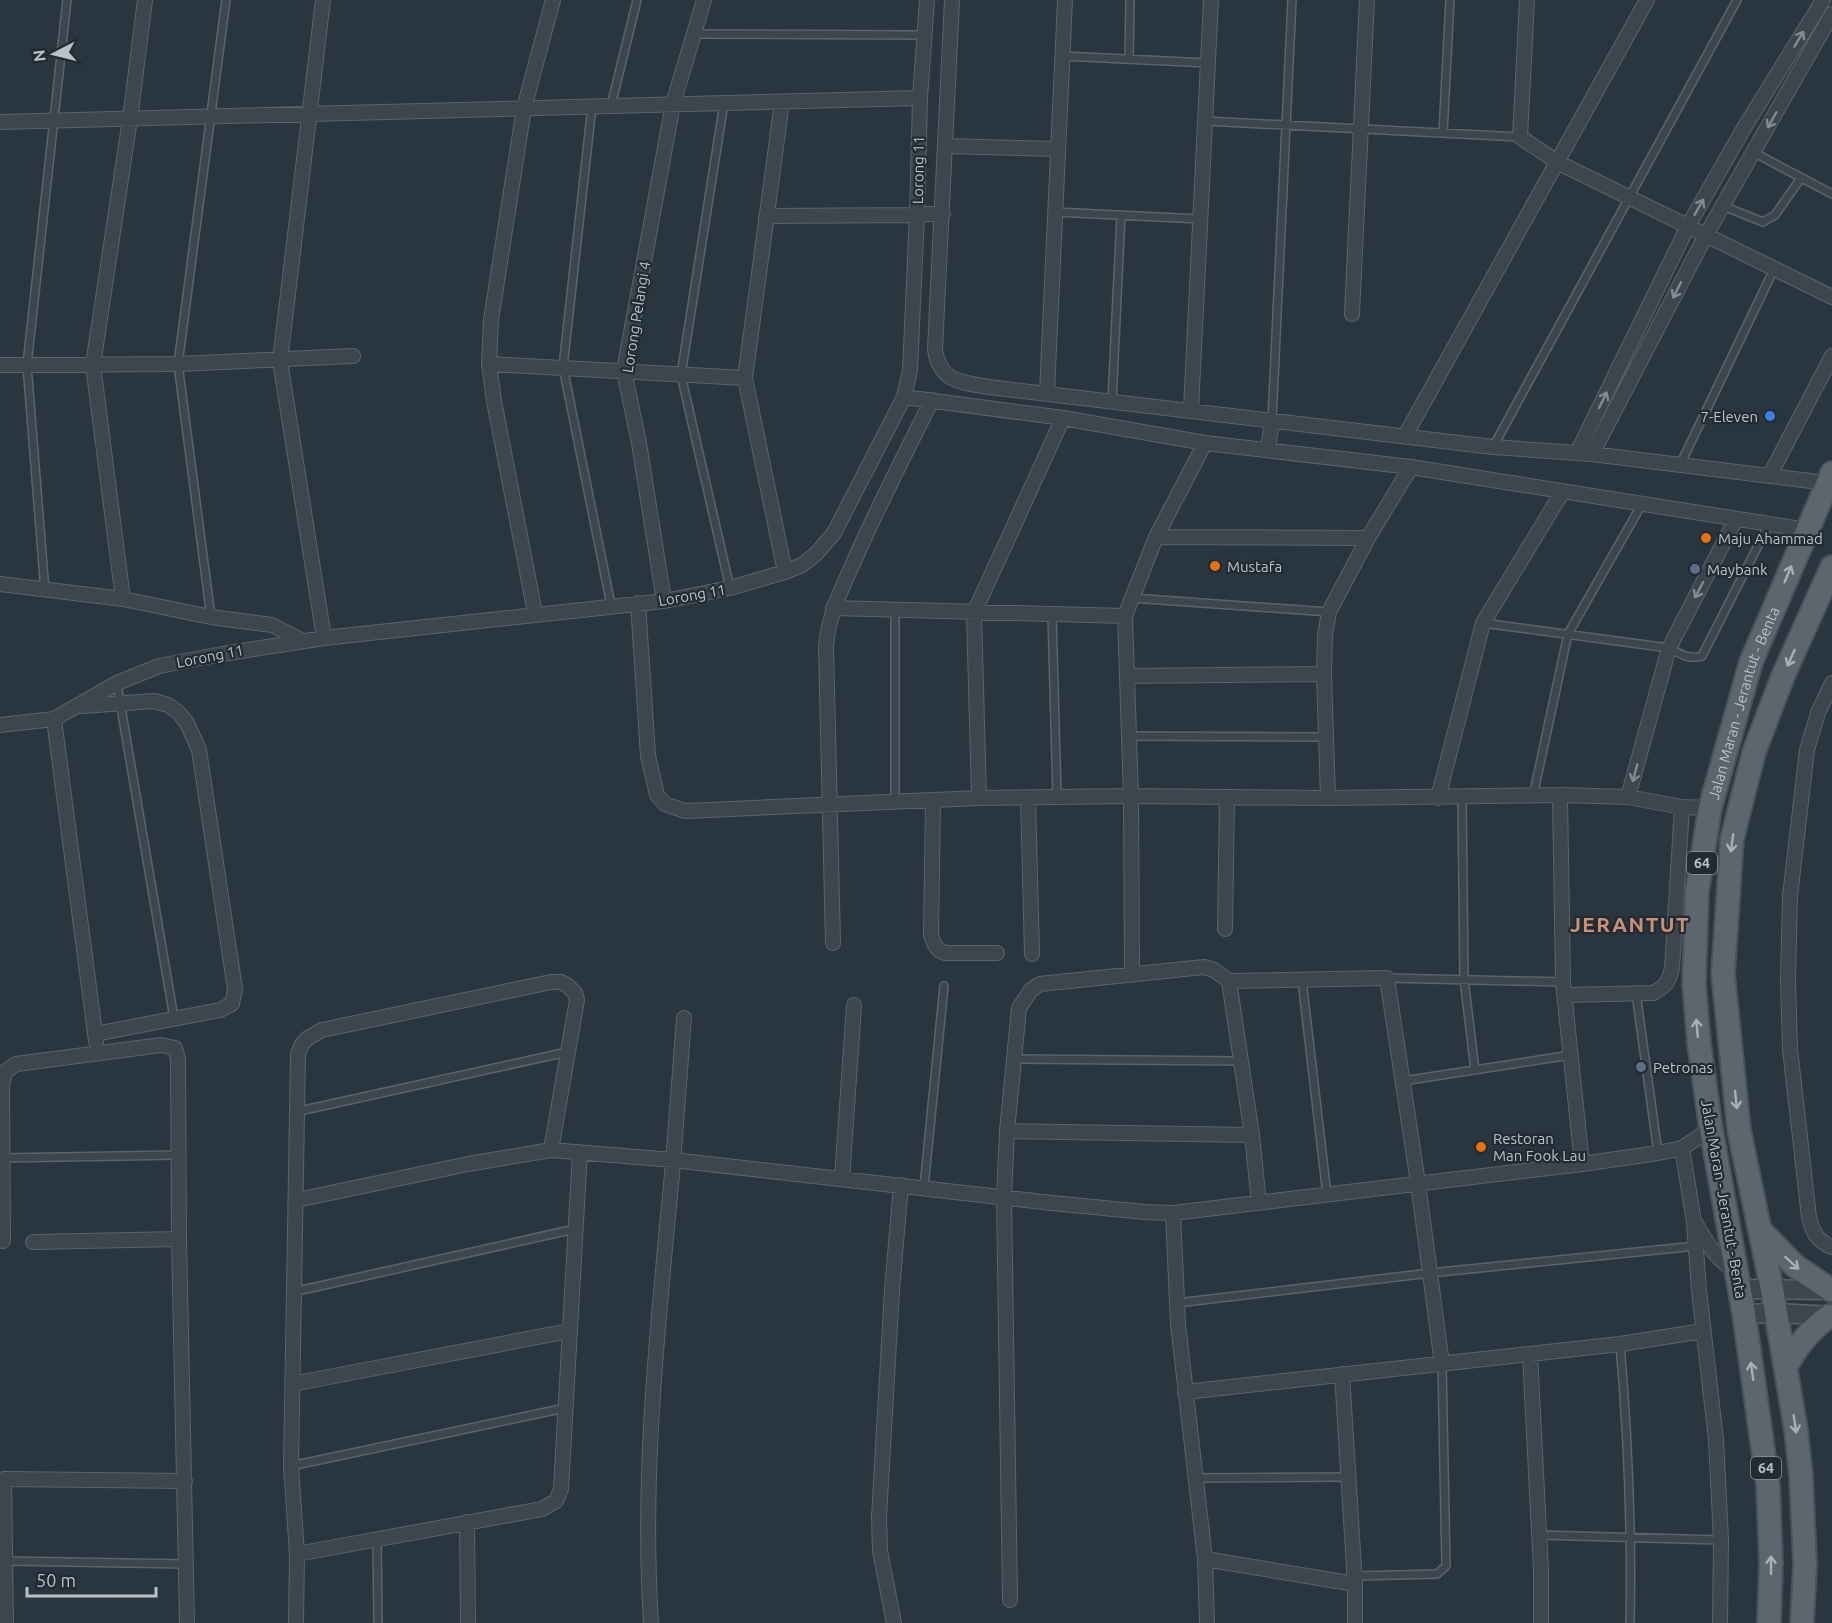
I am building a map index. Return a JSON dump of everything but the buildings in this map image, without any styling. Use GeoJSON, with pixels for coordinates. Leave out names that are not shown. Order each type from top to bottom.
{"type":"FeatureCollection","features":[{"type":"Feature","properties":{"kind":"main road","name":"Jalan Maran - Jerantut - Benta"},"geometry":{"type":"LineString","coordinates":[[1769,1623],[1771,1563],[1768,1485],[1744,1314],[1711,1129],[1699,1043],[1694,984],[1697,892],[1710,808],[1750,662],[1830,478]]}},
{"type":"Feature","properties":{"kind":"main road","name":"Jalan Maran - Jerantut - Benta"},"geometry":{"type":"LineString","coordinates":[[1802,1623],[1805,1565],[1801,1476],[1796,1430],[1772,1289],[1739,1130],[1723,974],[1732,839],[1754,752],[1783,676],[1832,567]]}},
{"type":"Feature","properties":{"kind":"main road"},"geometry":{"type":"LineString","coordinates":[[1760,1230],[1795,1266],[1832,1290]]}},
{"type":"Feature","properties":{"kind":"main road"},"geometry":{"type":"LineString","coordinates":[[1786,1366],[1797,1347],[1810,1332],[1831,1316]]}},
{"type":"Feature","properties":{"kind":"street"},"geometry":{"type":"LineString","coordinates":[[123,599],[93,365],[130,119],[145,0]]}},
{"type":"Feature","properties":{"kind":"street"},"geometry":{"type":"LineString","coordinates":[[323,0],[280,361],[324,638]]}},
{"type":"Feature","properties":{"kind":"street"},"geometry":{"type":"LineString","coordinates":[[535,614],[489,364],[491,320],[524,108],[553,0]]}},
{"type":"Feature","properties":{"kind":"street","name":"Lorong Pelangi 4"},"geometry":{"type":"LineString","coordinates":[[664,601],[639,443],[624,371],[673,104],[704,0]]}},
{"type":"Feature","properties":{"kind":"street","name":"Lorong 11"},"geometry":{"type":"LineString","coordinates":[[0,726],[54,719],[117,683],[159,666],[324,638],[664,601],[730,588],[785,573],[802,565],[816,554],[834,533],[904,397],[910,370],[920,98],[927,0]]}},
{"type":"Feature","properties":{"kind":"street"},"geometry":{"type":"LineString","coordinates":[[952,0],[935,349],[937,362],[943,373],[965,383],[1493,447],[1592,454],[1770,475],[1830,478]]}},
{"type":"Feature","properties":{"kind":"street"},"geometry":{"type":"LineString","coordinates":[[1047,392],[1065,0]]}},
{"type":"Feature","properties":{"kind":"street"},"geometry":{"type":"LineString","coordinates":[[1191,410],[1211,0]]}},
{"type":"Feature","properties":{"kind":"street"},"geometry":{"type":"LineString","coordinates":[[1352,314],[1366,0]]}},
{"type":"Feature","properties":{"kind":"street"},"geometry":{"type":"LineString","coordinates":[[1527,0],[1520,137],[1557,162],[1832,297]]}},
{"type":"Feature","properties":{"kind":"street"},"geometry":{"type":"LineString","coordinates":[[1405,436],[1647,0]]}},
{"type":"Feature","properties":{"kind":"street"},"geometry":{"type":"LineString","coordinates":[[1577,453],[1688,226],[1744,128],[1823,0]]}},
{"type":"Feature","properties":{"kind":"street"},"geometry":{"type":"LineString","coordinates":[[1592,454],[1706,235],[1832,14]]}},
{"type":"Feature","properties":{"kind":"street"},"geometry":{"type":"LineString","coordinates":[[0,122],[920,98]]}},
{"type":"Feature","properties":{"kind":"street"},"geometry":{"type":"LineString","coordinates":[[782,102],[745,378],[785,573]]}},
{"type":"Feature","properties":{"kind":"street"},"geometry":{"type":"LineString","coordinates":[[945,146],[1058,149]]}},
{"type":"Feature","properties":{"kind":"street"},"geometry":{"type":"LineString","coordinates":[[766,216],[943,213]]}},
{"type":"Feature","properties":{"kind":"street"},"geometry":{"type":"LineString","coordinates":[[0,365],[178,364],[353,356]]}},
{"type":"Feature","properties":{"kind":"street"},"geometry":{"type":"LineString","coordinates":[[1770,475],[1832,356]]}},
{"type":"Feature","properties":{"kind":"street"},"geometry":{"type":"LineString","coordinates":[[489,364],[745,378]]}},
{"type":"Feature","properties":{"kind":"street"},"geometry":{"type":"LineString","coordinates":[[904,397],[1063,418],[1205,443],[1411,468],[1807,530]]}},
{"type":"Feature","properties":{"kind":"street"},"geometry":{"type":"LineString","coordinates":[[833,943],[826,646],[828,627],[833,608],[881,501],[932,400]]}},
{"type":"Feature","properties":{"kind":"street"},"geometry":{"type":"LineString","coordinates":[[979,798],[974,613],[1063,418]]}},
{"type":"Feature","properties":{"kind":"street"},"geometry":{"type":"LineString","coordinates":[[1268,450],[1272,420]]}},
{"type":"Feature","properties":{"kind":"street"},"geometry":{"type":"LineString","coordinates":[[1132,975],[1131,795],[1125,616],[1156,537],[1205,443]]}},
{"type":"Feature","properties":{"kind":"street"},"geometry":{"type":"LineString","coordinates":[[1328,798],[1324,674],[1325,635],[1329,612],[1368,538],[1411,468]]}},
{"type":"Feature","properties":{"kind":"street"},"geometry":{"type":"LineString","coordinates":[[1438,798],[1483,623],[1563,491]]}},
{"type":"Feature","properties":{"kind":"street"},"geometry":{"type":"LineString","coordinates":[[1628,797],[1669,648],[1736,519]]}},
{"type":"Feature","properties":{"kind":"street"},"geometry":{"type":"LineString","coordinates":[[1156,537],[1368,538]]}},
{"type":"Feature","properties":{"kind":"street"},"geometry":{"type":"LineString","coordinates":[[0,584],[123,599],[272,625],[303,641]]}},
{"type":"Feature","properties":{"kind":"street"},"geometry":{"type":"LineString","coordinates":[[638,603],[648,756],[657,795],[665,804],[685,811],[979,798],[1131,795],[1438,798],[1560,795],[1628,797],[1682,807],[1710,808]]}},
{"type":"Feature","properties":{"kind":"street"},"geometry":{"type":"LineString","coordinates":[[833,608],[1125,616]]}},
{"type":"Feature","properties":{"kind":"street"},"geometry":{"type":"LineString","coordinates":[[1127,676],[1324,674]]}},
{"type":"Feature","properties":{"kind":"street"},"geometry":{"type":"LineString","coordinates":[[1832,682],[1818,713],[1807,750],[1790,896],[1788,980],[1790,1049],[1809,1218],[1813,1232],[1821,1242],[1832,1247]]}},
{"type":"Feature","properties":{"kind":"street"},"geometry":{"type":"LineString","coordinates":[[77,706],[154,701],[168,705],[188,723],[199,750],[235,989],[232,1004],[220,1010],[95,1034]]}},
{"type":"Feature","properties":{"kind":"street"},"geometry":{"type":"LineString","coordinates":[[54,719],[98,1054]]}},
{"type":"Feature","properties":{"kind":"street"},"geometry":{"type":"LineString","coordinates":[[1560,795],[1564,988],[1582,1164]]}},
{"type":"Feature","properties":{"kind":"street"},"geometry":{"type":"LineString","coordinates":[[1225,929],[1227,797]]}},
{"type":"Feature","properties":{"kind":"street"},"geometry":{"type":"LineString","coordinates":[[1028,798],[1032,954]]}},
{"type":"Feature","properties":{"kind":"street"},"geometry":{"type":"LineString","coordinates":[[933,800],[932,935],[935,947],[945,953],[997,953]]}},
{"type":"Feature","properties":{"kind":"street"},"geometry":{"type":"LineString","coordinates":[[1564,988],[1653,993],[1664,987],[1670,979],[1682,807]]}},
{"type":"Feature","properties":{"kind":"street"},"geometry":{"type":"LineString","coordinates":[[1010,1600],[1004,1196],[1007,1131],[1019,1008],[1030,990],[1040,984],[1203,967],[1214,970],[1230,981],[1387,978],[1442,1364]]}},
{"type":"Feature","properties":{"kind":"street"},"geometry":{"type":"LineString","coordinates":[[1230,981],[1259,1203]]}},
{"type":"Feature","properties":{"kind":"street"},"geometry":{"type":"LineString","coordinates":[[296,1623],[297,1554],[291,1466],[293,1292],[297,1200],[296,1112],[298,1054],[302,1044],[322,1030],[551,982],[561,982],[575,993],[577,1000],[551,1150]]}},
{"type":"Feature","properties":{"kind":"street"},"geometry":{"type":"LineString","coordinates":[[842,1179],[854,1005]]}},
{"type":"Feature","properties":{"kind":"street"},"geometry":{"type":"LineString","coordinates":[[651,1623],[648,1529],[656,1337],[684,1018]]}},
{"type":"Feature","properties":{"kind":"street"},"geometry":{"type":"LineString","coordinates":[[3,1241],[1,1141],[2,1086],[5,1072],[16,1064],[161,1045],[175,1048],[178,1059],[179,1239],[188,1623]]}},
{"type":"Feature","properties":{"kind":"street"},"geometry":{"type":"LineString","coordinates":[[297,1200],[468,1164],[551,1150],[673,1160],[1145,1212],[1173,1213],[1658,1153],[1682,1148],[1711,1129]]}},
{"type":"Feature","properties":{"kind":"street"},"geometry":{"type":"LineString","coordinates":[[1007,1131],[1251,1135]]}},
{"type":"Feature","properties":{"kind":"street"},"geometry":{"type":"LineString","coordinates":[[1682,1148],[1697,1246],[1698,1290],[1716,1440],[1721,1540],[1720,1623]]}},
{"type":"Feature","properties":{"kind":"street"},"geometry":{"type":"LineString","coordinates":[[297,1554],[542,1509],[556,1501],[561,1489],[580,1152]]}},
{"type":"Feature","properties":{"kind":"street"},"geometry":{"type":"LineString","coordinates":[[894,1623],[882,1562],[878,1525],[892,1290],[901,1185]]}},
{"type":"Feature","properties":{"kind":"street"},"geometry":{"type":"LineString","coordinates":[[1173,1213],[1177,1303],[1205,1559],[1207,1623]]}},
{"type":"Feature","properties":{"kind":"street"},"geometry":{"type":"LineString","coordinates":[[1694,1222],[1713,1252],[1738,1281],[1772,1289],[1832,1290]]}},
{"type":"Feature","properties":{"kind":"street"},"geometry":{"type":"LineString","coordinates":[[33,1242],[179,1239]]}},
{"type":"Feature","properties":{"kind":"street"},"geometry":{"type":"LineString","coordinates":[[1744,1314],[1831,1316]]}},
{"type":"Feature","properties":{"kind":"street"},"geometry":{"type":"LineString","coordinates":[[292,1384],[569,1331]]}},
{"type":"Feature","properties":{"kind":"street"},"geometry":{"type":"LineString","coordinates":[[1185,1392],[1620,1344],[1704,1331]]}},
{"type":"Feature","properties":{"kind":"street"},"geometry":{"type":"LineString","coordinates":[[1530,1354],[1541,1623]]}},
{"type":"Feature","properties":{"kind":"street"},"geometry":{"type":"LineString","coordinates":[[1342,1374],[1355,1580],[1355,1623]]}},
{"type":"Feature","properties":{"kind":"street"},"geometry":{"type":"LineString","coordinates":[[6,1623],[3,1561],[4,1479],[185,1481]]}},
{"type":"Feature","properties":{"kind":"street"},"geometry":{"type":"LineString","coordinates":[[467,1522],[468,1623]]}},
{"type":"Feature","properties":{"kind":"street"},"geometry":{"type":"LineString","coordinates":[[1205,1559],[1355,1580]]}},
{"type":"Feature","properties":{"kind":"lane"},"geometry":{"type":"LineString","coordinates":[[45,591],[27,365],[67,0]]}},
{"type":"Feature","properties":{"kind":"lane"},"geometry":{"type":"LineString","coordinates":[[211,616],[178,364],[226,0]]}},
{"type":"Feature","properties":{"kind":"lane"},"geometry":{"type":"LineString","coordinates":[[611,106],[637,0]]}},
{"type":"Feature","properties":{"kind":"lane"},"geometry":{"type":"LineString","coordinates":[[1129,59],[1130,0]]}},
{"type":"Feature","properties":{"kind":"lane"},"geometry":{"type":"LineString","coordinates":[[1272,420],[1292,0]]}},
{"type":"Feature","properties":{"kind":"lane"},"geometry":{"type":"LineString","coordinates":[[1443,133],[1450,0]]}},
{"type":"Feature","properties":{"kind":"lane"},"geometry":{"type":"LineString","coordinates":[[1493,447],[1737,0]]}},
{"type":"Feature","properties":{"kind":"lane"},"geometry":{"type":"LineString","coordinates":[[694,34],[924,35]]}},
{"type":"Feature","properties":{"kind":"lane"},"geometry":{"type":"LineString","coordinates":[[1062,56],[1208,63]]}},
{"type":"Feature","properties":{"kind":"lane"},"geometry":{"type":"LineString","coordinates":[[724,103],[681,375],[730,588]]}},
{"type":"Feature","properties":{"kind":"lane"},"geometry":{"type":"LineString","coordinates":[[592,106],[563,367],[611,605]]}},
{"type":"Feature","properties":{"kind":"lane"},"geometry":{"type":"LineString","coordinates":[[1205,121],[1520,137]]}},
{"type":"Feature","properties":{"kind":"lane"},"geometry":{"type":"LineString","coordinates":[[1753,152],[1801,178],[1831,190]]}},
{"type":"Feature","properties":{"kind":"lane"},"geometry":{"type":"LineString","coordinates":[[1723,206],[1762,222],[1775,215],[1801,178]]}},
{"type":"Feature","properties":{"kind":"lane"},"geometry":{"type":"LineString","coordinates":[[1055,212],[1200,219]]}},
{"type":"Feature","properties":{"kind":"lane"},"geometry":{"type":"LineString","coordinates":[[1112,400],[1121,215]]}},
{"type":"Feature","properties":{"kind":"lane"},"geometry":{"type":"LineString","coordinates":[[1680,465],[1774,269]]}},
{"type":"Feature","properties":{"kind":"lane"},"geometry":{"type":"LineString","coordinates":[[1533,796],[1568,634],[1642,504]]}},
{"type":"Feature","properties":{"kind":"lane"},"geometry":{"type":"LineString","coordinates":[[1483,623],[1669,648],[1694,658],[1702,656],[1769,524]]}},
{"type":"Feature","properties":{"kind":"lane"},"geometry":{"type":"LineString","coordinates":[[1132,597],[1329,612]]}},
{"type":"Feature","properties":{"kind":"lane"},"geometry":{"type":"LineString","coordinates":[[895,610],[895,802]]}},
{"type":"Feature","properties":{"kind":"lane"},"geometry":{"type":"LineString","coordinates":[[1052,614],[1057,797]]}},
{"type":"Feature","properties":{"kind":"lane"},"geometry":{"type":"LineString","coordinates":[[117,683],[174,1018]]}},
{"type":"Feature","properties":{"kind":"lane"},"geometry":{"type":"LineString","coordinates":[[1129,736],[1326,737]]}},
{"type":"Feature","properties":{"kind":"lane"},"geometry":{"type":"LineString","coordinates":[[1462,797],[1464,979],[1475,1070]]}},
{"type":"Feature","properties":{"kind":"lane"},"geometry":{"type":"LineString","coordinates":[[1387,978],[1464,979],[1564,988]]}},
{"type":"Feature","properties":{"kind":"lane"},"geometry":{"type":"LineString","coordinates":[[1302,979],[1327,1195]]}},
{"type":"Feature","properties":{"kind":"lane"},"geometry":{"type":"LineString","coordinates":[[924,1187],[944,986]]}},
{"type":"Feature","properties":{"kind":"lane"},"geometry":{"type":"LineString","coordinates":[[1636,993],[1658,1153]]}},
{"type":"Feature","properties":{"kind":"lane"},"geometry":{"type":"LineString","coordinates":[[296,1112],[567,1052]]}},
{"type":"Feature","properties":{"kind":"lane"},"geometry":{"type":"LineString","coordinates":[[1403,1081],[1571,1056]]}},
{"type":"Feature","properties":{"kind":"lane"},"geometry":{"type":"LineString","coordinates":[[1014,1059],[1241,1061]]}},
{"type":"Feature","properties":{"kind":"lane"},"geometry":{"type":"LineString","coordinates":[[3,1158],[178,1155]]}},
{"type":"Feature","properties":{"kind":"lane"},"geometry":{"type":"LineString","coordinates":[[293,1292],[575,1229]]}},
{"type":"Feature","properties":{"kind":"lane"},"geometry":{"type":"LineString","coordinates":[[1177,1303],[1430,1273],[1697,1246]]}},
{"type":"Feature","properties":{"kind":"lane"},"geometry":{"type":"LineString","coordinates":[[1620,1344],[1628,1453],[1630,1623]]}},
{"type":"Feature","properties":{"kind":"lane"},"geometry":{"type":"LineString","coordinates":[[1355,1580],[1437,1574],[1446,1566],[1442,1364]]}},
{"type":"Feature","properties":{"kind":"lane"},"geometry":{"type":"LineString","coordinates":[[291,1466],[565,1408]]}},
{"type":"Feature","properties":{"kind":"lane"},"geometry":{"type":"LineString","coordinates":[[1195,1478],[1348,1477]]}},
{"type":"Feature","properties":{"kind":"lane"},"geometry":{"type":"LineString","coordinates":[[1539,1535],[1721,1540]]}},
{"type":"Feature","properties":{"kind":"lane"},"geometry":{"type":"LineString","coordinates":[[377,1539],[378,1623]]}},
{"type":"Feature","properties":{"kind":"lane"},"geometry":{"type":"LineString","coordinates":[[3,1561],[188,1564]]}},
{"type":"Feature","properties":{"kind":"place","name":"7-Eleven"},"geometry":{"type":"Point","coordinates":[1770,416]}},
{"type":"Feature","properties":{"kind":"place","name":"Maju Ahammad"},"geometry":{"type":"Point","coordinates":[1706,538]}},
{"type":"Feature","properties":{"kind":"place","name":"Mustafa"},"geometry":{"type":"Point","coordinates":[1215,566]}},
{"type":"Feature","properties":{"kind":"place","name":"Maybank"},"geometry":{"type":"Point","coordinates":[1695,569]}},
{"type":"Feature","properties":{"kind":"place","name":"Petronas"},"geometry":{"type":"Point","coordinates":[1641,1067]}},
{"type":"Feature","properties":{"kind":"place","name":"Restoran Man Fook Lau"},"geometry":{"type":"Point","coordinates":[1481,1147]}},
{"type":"Feature","properties":{"kind":"district","name":"JERANTUT"},"geometry":{"type":"Point","coordinates":[1630,924]}}]}
